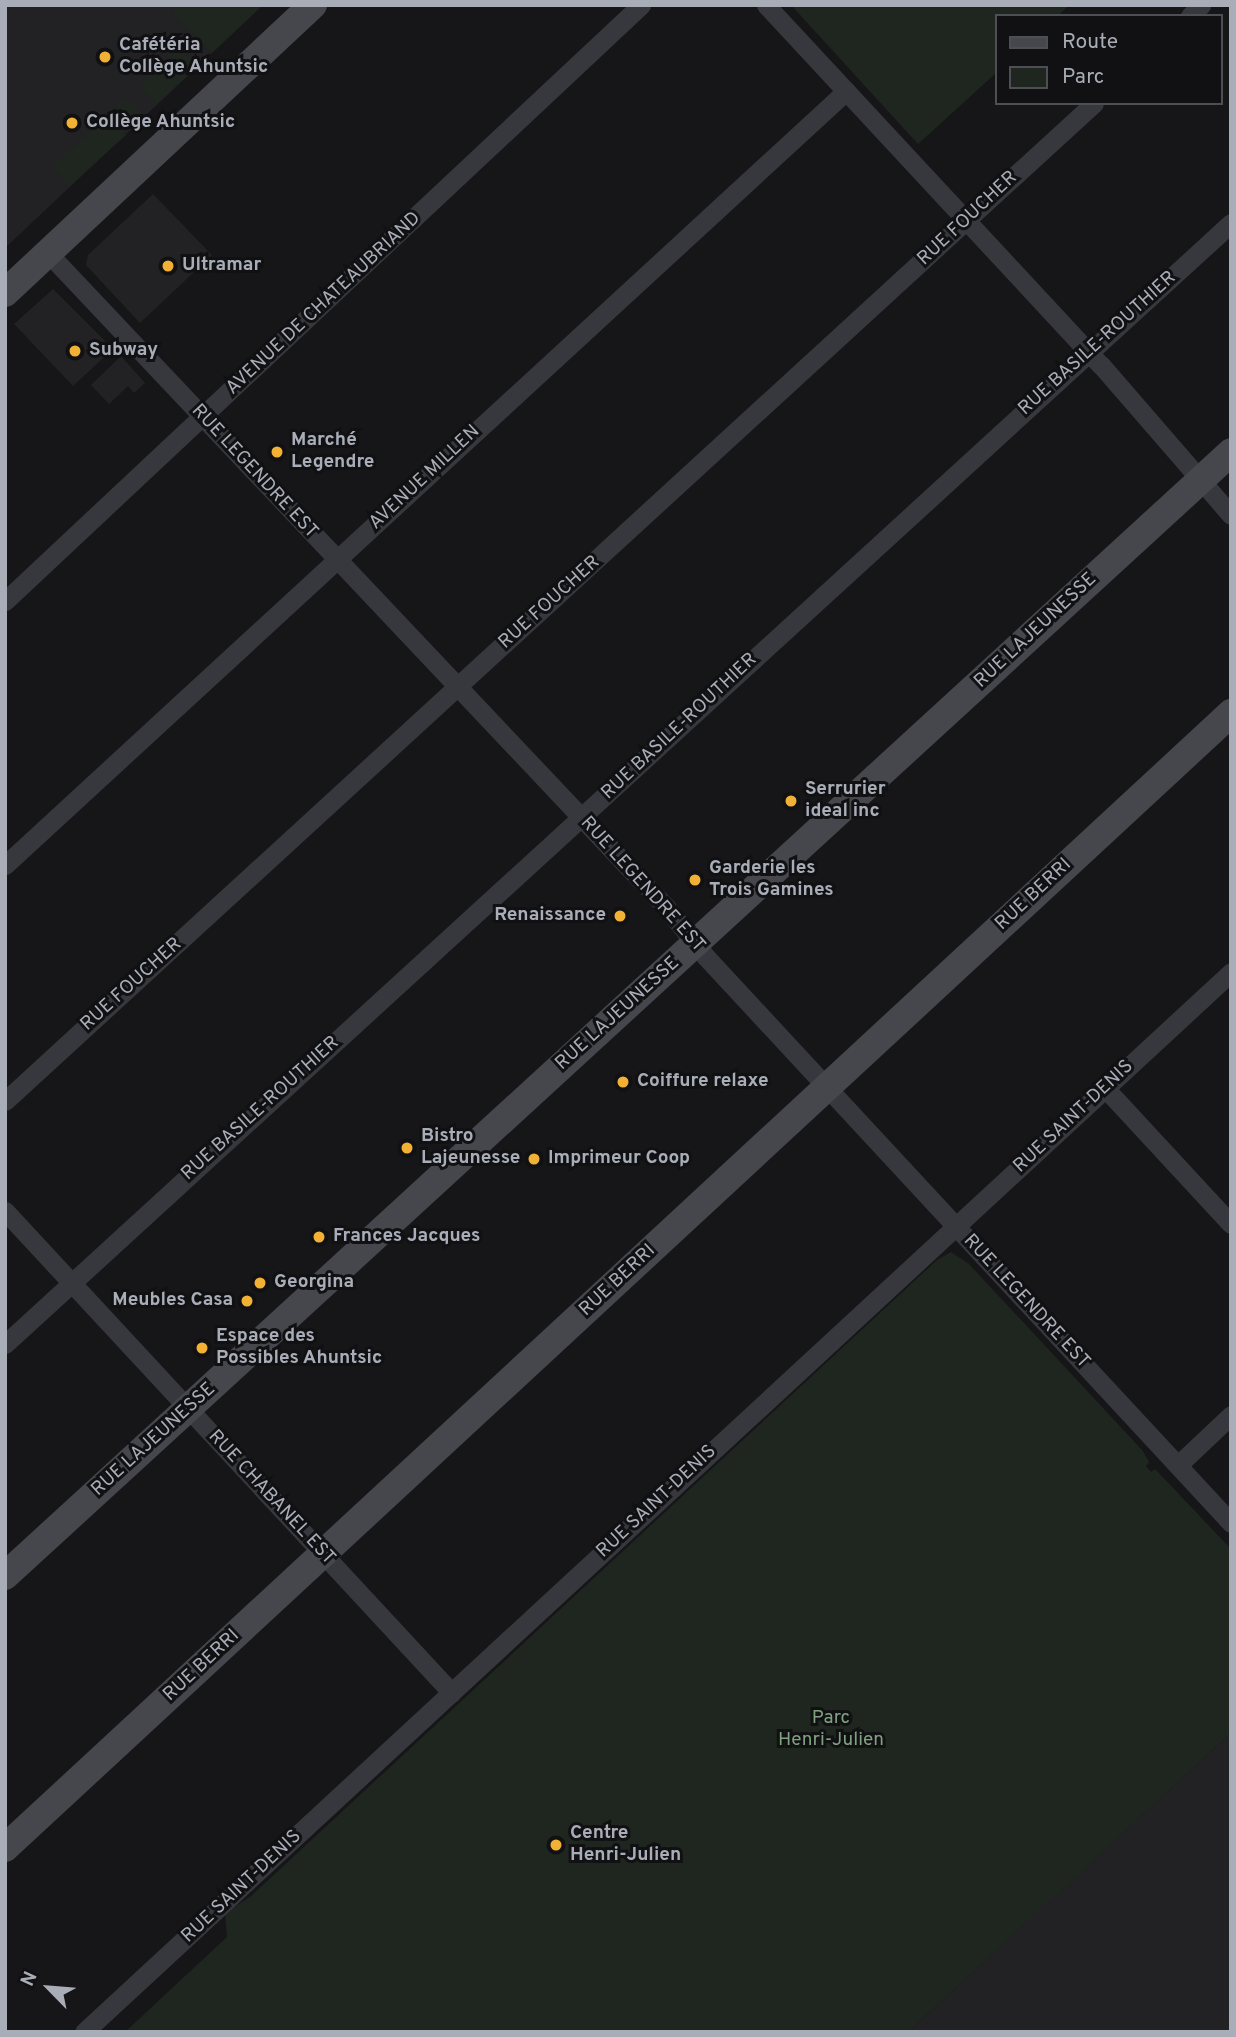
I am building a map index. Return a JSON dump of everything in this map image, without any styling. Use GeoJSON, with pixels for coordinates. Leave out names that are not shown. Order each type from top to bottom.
{"type":"FeatureCollection","features":[{"type":"Feature","properties":{"kind":"main road"},"geometry":{"type":"LineString","coordinates":[[5,293],[313,5]]}},
{"type":"Feature","properties":{"kind":"main road","name":"RUE LAJEUNESSE"},"geometry":{"type":"LineString","coordinates":[[5,1576],[1231,452]]}},
{"type":"Feature","properties":{"kind":"main road","name":"RUE BERRI"},"geometry":{"type":"LineString","coordinates":[[5,1848],[1231,713]]}},
{"type":"Feature","properties":{"kind":"street","name":"AVENUE DE CHATEAUBRIAND"},"geometry":{"type":"LineString","coordinates":[[5,601],[640,5]]}},
{"type":"Feature","properties":{"kind":"street"},"geometry":{"type":"LineString","coordinates":[[766,5],[965,222],[1090,353],[1231,515]]}},
{"type":"Feature","properties":{"kind":"street","name":"AVENUE MILLEN"},"geometry":{"type":"LineString","coordinates":[[5,865],[846,91]]}},
{"type":"Feature","properties":{"kind":"street","name":"RUE FOUCHER"},"geometry":{"type":"LineString","coordinates":[[5,1101],[1092,105]]}},
{"type":"Feature","properties":{"kind":"street","name":"RUE BASILE-ROUTHIER"},"geometry":{"type":"LineString","coordinates":[[5,1344],[1231,223]]}},
{"type":"Feature","properties":{"kind":"street","name":"RUE LEGENDRE EST"},"geometry":{"type":"LineString","coordinates":[[47,253],[581,817],[955,1227],[1231,1522]]}},
{"type":"Feature","properties":{"kind":"street","name":"RUE SAINT-DENIS"},"geometry":{"type":"LineString","coordinates":[[84,2032],[1231,972]]}},
{"type":"Feature","properties":{"kind":"street"},"geometry":{"type":"LineString","coordinates":[[1105,1088],[1231,1224]]}},
{"type":"Feature","properties":{"kind":"street","name":"RUE CHABANEL EST"},"geometry":{"type":"LineString","coordinates":[[5,1211],[452,1693]]}},
{"type":"Feature","properties":{"kind":"street"},"geometry":{"type":"LineString","coordinates":[[1178,1465],[1231,1415]]}},
{"type":"Feature","properties":{"kind":"shaded area","name":"Collège Ahuntsic"},"geometry":{"type":"Polygon","coordinates":[[[5,5],[263,5],[5,248],[5,5]]]}},
{"type":"Feature","properties":{"kind":"shaded area"},"geometry":{"type":"Polygon","coordinates":[[[153,194],[212,255],[140,323],[86,265],[88,255],[153,194]]]}},
{"type":"Feature","properties":{"kind":"shaded area"},"geometry":{"type":"Polygon","coordinates":[[[53,289],[113,349],[73,386],[14,324],[53,289]]]}},
{"type":"Feature","properties":{"kind":"shaded area"},"geometry":{"type":"Polygon","coordinates":[[[121,356],[145,383],[134,393],[128,386],[109,404],[91,385],[121,356]]]}},
{"type":"Feature","properties":{"kind":"shaded area"},"geometry":{"type":"Polygon","coordinates":[[[1231,1733],[1231,2032],[908,2032],[1078,1874],[1231,1733]]]}},
{"type":"Feature","properties":{"kind":"green space"},"geometry":{"type":"Polygon","coordinates":[[[173,5],[263,5],[212,53],[174,14],[173,5]]]}},
{"type":"Feature","properties":{"kind":"green space"},"geometry":{"type":"Polygon","coordinates":[[[791,5],[1069,5],[1060,14],[995,14],[995,74],[918,144],[791,5]]]}},
{"type":"Feature","properties":{"kind":"green space"},"geometry":{"type":"Polygon","coordinates":[[[180,48],[198,66],[157,104],[140,86],[180,48]]]}},
{"type":"Feature","properties":{"kind":"green space"},"geometry":{"type":"Polygon","coordinates":[[[127,98],[144,117],[131,130],[113,111],[127,98]]]}},
{"type":"Feature","properties":{"kind":"green space"},"geometry":{"type":"Polygon","coordinates":[[[108,115],[126,135],[70,186],[52,167],[108,115]]]}},
{"type":"Feature","properties":{"kind":"green space","name":"Parc Henri-Julien"},"geometry":{"type":"Polygon","coordinates":[[[951,1252],[969,1264],[1143,1451],[1149,1462],[1146,1466],[1151,1472],[1155,1469],[1231,1549],[1231,1733],[908,2032],[125,2032],[227,1937],[225,1913],[251,1896],[937,1260],[951,1252]]]}},
{"type":"Feature","properties":{"kind":"place","name":"Cafétéria Collège Ahuntsic"},"geometry":{"type":"Point","coordinates":[105,57]}},
{"type":"Feature","properties":{"kind":"place","name":"Collège Ahuntsic"},"geometry":{"type":"Point","coordinates":[72,123]}},
{"type":"Feature","properties":{"kind":"place","name":"Ultramar"},"geometry":{"type":"Point","coordinates":[168,266]}},
{"type":"Feature","properties":{"kind":"place","name":"Subway"},"geometry":{"type":"Point","coordinates":[75,351]}},
{"type":"Feature","properties":{"kind":"place","name":"Marché Legendre"},"geometry":{"type":"Point","coordinates":[277,452]}},
{"type":"Feature","properties":{"kind":"place","name":"Serrurier ideal inc"},"geometry":{"type":"Point","coordinates":[791,801]}},
{"type":"Feature","properties":{"kind":"place","name":"Garderie les Trois Gamines"},"geometry":{"type":"Point","coordinates":[695,880]}},
{"type":"Feature","properties":{"kind":"place","name":"Renaissance"},"geometry":{"type":"Point","coordinates":[620,916]}},
{"type":"Feature","properties":{"kind":"place","name":"Coiffure relaxe"},"geometry":{"type":"Point","coordinates":[623,1082]}},
{"type":"Feature","properties":{"kind":"place","name":"Bistro Lajeunesse"},"geometry":{"type":"Point","coordinates":[407,1148]}},
{"type":"Feature","properties":{"kind":"place","name":"Imprimeur Coop"},"geometry":{"type":"Point","coordinates":[534,1159]}},
{"type":"Feature","properties":{"kind":"place","name":"Frances Jacques"},"geometry":{"type":"Point","coordinates":[319,1237]}},
{"type":"Feature","properties":{"kind":"place","name":"Georgina"},"geometry":{"type":"Point","coordinates":[260,1283]}},
{"type":"Feature","properties":{"kind":"place","name":"Meubles Casa"},"geometry":{"type":"Point","coordinates":[247,1301]}},
{"type":"Feature","properties":{"kind":"place","name":"Espace des Possibles Ahuntsic"},"geometry":{"type":"Point","coordinates":[202,1348]}},
{"type":"Feature","properties":{"kind":"place","name":"Centre Henri-Julien"},"geometry":{"type":"Point","coordinates":[556,1845]}}]}
